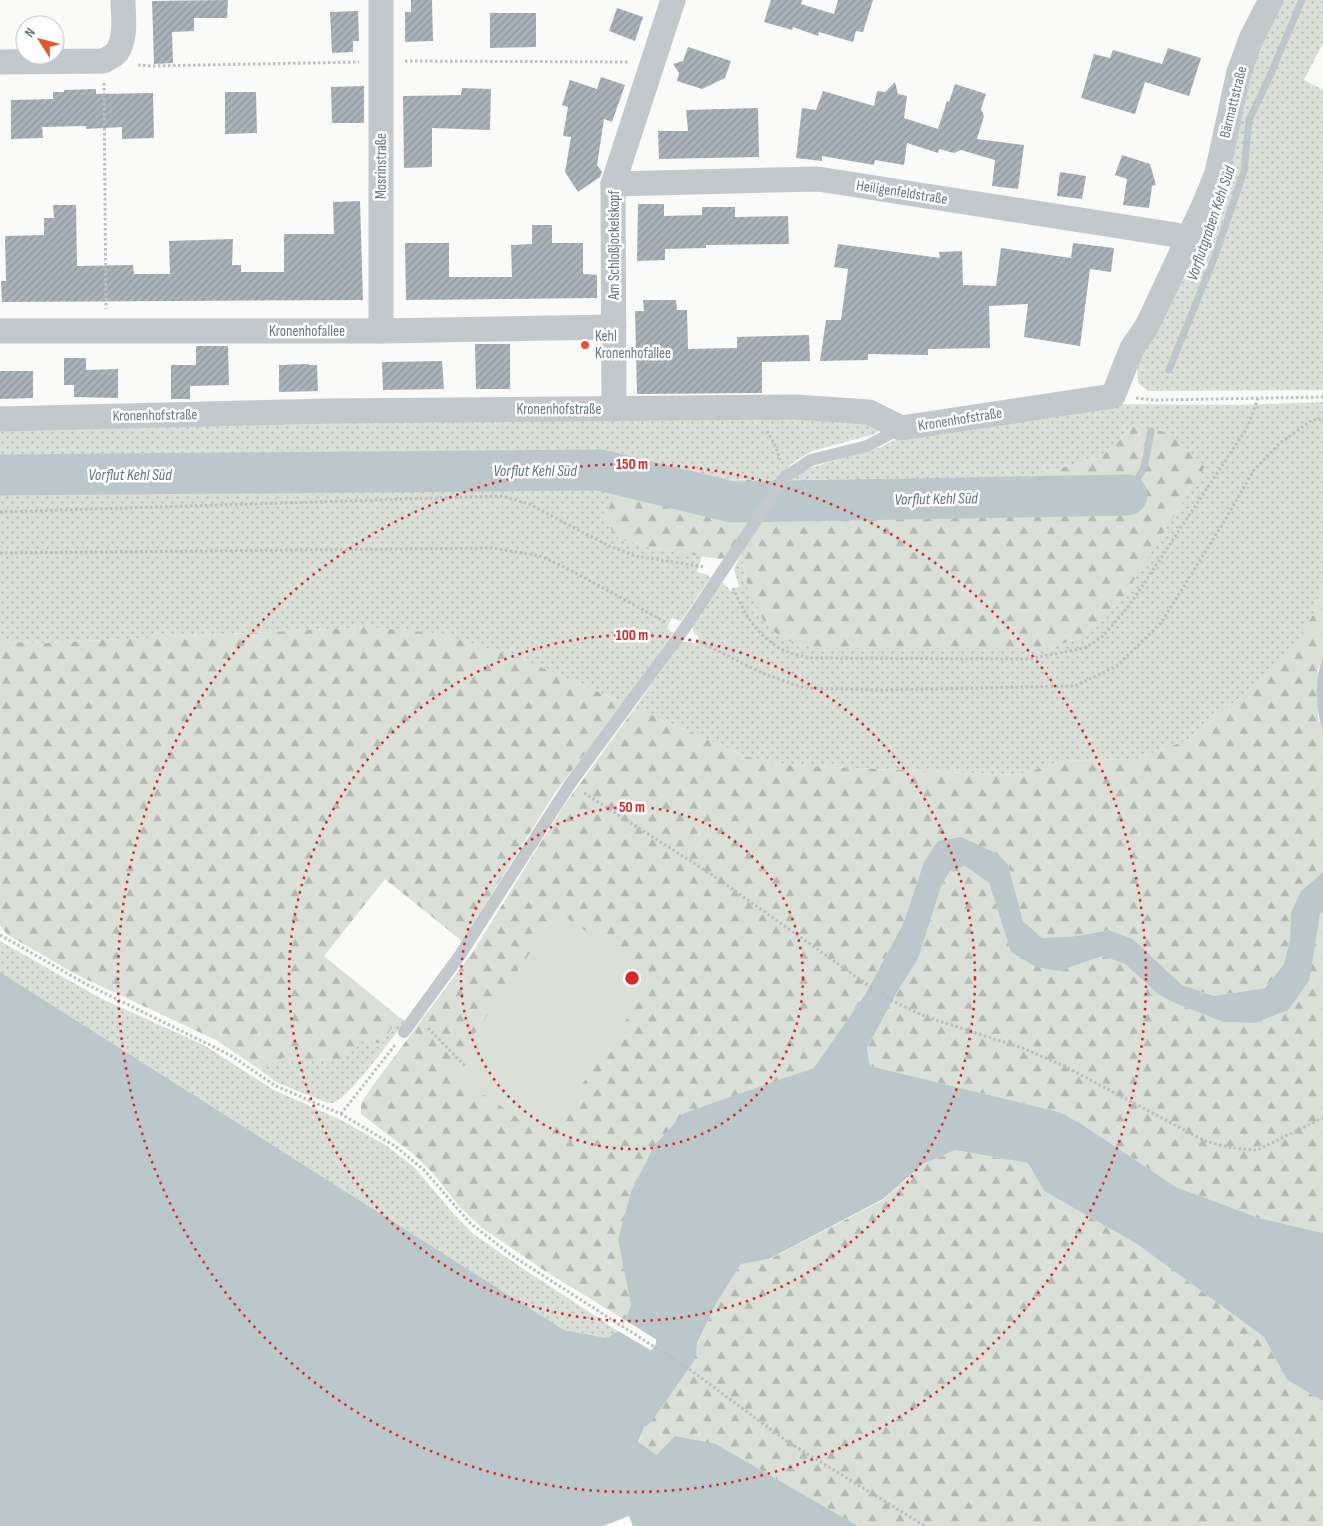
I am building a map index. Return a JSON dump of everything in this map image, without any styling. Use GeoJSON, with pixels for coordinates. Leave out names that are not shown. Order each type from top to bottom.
{"type":"FeatureCollection","features":[{"type":"Feature","properties":{"kind":"street"},"geometry":{"type":"LineString","coordinates":[[0,62],[104,61],[116,54],[120,45],[124,30],[123,0]]}},
{"type":"Feature","properties":{"kind":"street","name":"Mosrinstraße"},"geometry":{"type":"LineString","coordinates":[[381,0],[381,331]]}},
{"type":"Feature","properties":{"kind":"street","name":"Am Schloßjockelskopf"},"geometry":{"type":"LineString","coordinates":[[614,409],[613,184],[673,0]]}},
{"type":"Feature","properties":{"kind":"street","name":"Bärmattstraße"},"geometry":{"type":"LineString","coordinates":[[1113,396],[1132,348],[1147,326],[1188,240],[1217,173],[1239,72],[1251,39],[1271,0]]}},
{"type":"Feature","properties":{"kind":"street","name":"Heiligenfeldstraße"},"geometry":{"type":"LineString","coordinates":[[613,184],[818,179],[1176,235],[1188,240]]}},
{"type":"Feature","properties":{"kind":"street","name":"Kronenhofallee"},"geometry":{"type":"LineString","coordinates":[[0,331],[381,331],[614,327]]}},
{"type":"Feature","properties":{"kind":"street","name":"Kronenhofstraße"},"geometry":{"type":"LineString","coordinates":[[0,419],[320,411],[795,407],[868,412],[901,428],[1113,396]]}},
{"type":"Feature","properties":{"kind":"lane"},"geometry":{"type":"LineString","coordinates":[[404,1032],[460,955],[570,784],[682,632],[785,477],[811,460],[867,446],[901,428]]}},
{"type":"Feature","properties":{"kind":"path"},"geometry":{"type":"LineString","coordinates":[[104,61],[106,330]]}},
{"type":"Feature","properties":{"kind":"path"},"geometry":{"type":"LineString","coordinates":[[1113,396],[1157,400],[1323,397]]}},
{"type":"Feature","properties":{"kind":"path"},"geometry":{"type":"LineString","coordinates":[[0,512],[502,496],[530,504],[607,545],[635,556],[696,567],[724,568],[744,613],[759,633],[782,650],[808,658],[1030,659],[1085,648],[1102,637],[1129,606],[1247,428],[1258,398]]}},
{"type":"Feature","properties":{"kind":"path"},"geometry":{"type":"LineString","coordinates":[[761,407],[766,429],[776,447],[785,477]]}},
{"type":"Feature","properties":{"kind":"path"},"geometry":{"type":"LineString","coordinates":[[0,553],[492,548],[541,556],[574,572],[717,651],[762,673],[804,688],[883,690],[1075,686],[1117,666],[1161,623],[1254,470],[1280,443],[1312,420],[1323,419]]}},
{"type":"Feature","properties":{"kind":"path"},"geometry":{"type":"LineString","coordinates":[[570,784],[714,876],[893,1001],[924,1016],[1025,1049],[1064,1066],[1205,1141],[1232,1148],[1257,1150],[1323,1118]]}},
{"type":"Feature","properties":{"kind":"path"},"geometry":{"type":"LineString","coordinates":[[0,935],[86,984],[230,1055],[276,1086],[341,1114],[395,1146],[424,1170],[470,1222],[511,1255],[689,1369],[788,1442],[925,1526]]}},
{"type":"Feature","properties":{"kind":"path"},"geometry":{"type":"LineString","coordinates":[[417,1016],[466,1067]]}},
{"type":"Feature","properties":{"kind":"path"},"geometry":{"type":"LineString","coordinates":[[341,1114],[404,1032]]}},
{"type":"Feature","properties":{"kind":"green space"},"geometry":{"type":"Polygon","coordinates":[[[1280,0],[1323,0],[1323,43],[1304,80],[1323,90],[1323,390],[1148,391],[1138,383],[1137,364],[1250,69],[1280,0]]]}},
{"type":"Feature","properties":{"kind":"green space"},"geometry":{"type":"Polygon","coordinates":[[[1323,402],[1323,584],[1315,612],[1284,661],[1188,740],[1135,759],[1065,761],[1016,775],[786,765],[745,756],[635,708],[681,642],[695,644],[699,637],[694,633],[692,625],[719,585],[723,583],[731,591],[739,587],[734,569],[741,554],[748,588],[814,648],[1050,648],[1082,637],[1133,426],[1114,446],[1098,458],[1026,477],[789,480],[806,469],[881,447],[904,435],[1111,404],[1240,405],[1323,402]]]}},
{"type":"Feature","properties":{"kind":"green space"},"geometry":{"type":"Polygon","coordinates":[[[793,412],[862,415],[881,428],[875,434],[812,451],[791,464],[776,480],[705,479],[688,500],[619,539],[660,550],[702,556],[697,572],[708,575],[710,578],[681,621],[672,618],[667,628],[673,633],[624,703],[531,663],[368,627],[45,643],[0,642],[0,430],[793,412]]]}},
{"type":"Feature","properties":{"kind":"green space"},"geometry":{"type":"Polygon","coordinates":[[[1133,426],[1171,433],[1205,467],[1124,596],[1082,637],[1050,648],[814,648],[782,639],[763,620],[748,588],[741,554],[720,559],[660,550],[619,539],[605,521],[616,487],[687,499],[705,479],[789,480],[1026,477],[1098,458],[1114,446],[1133,426]]]}},
{"type":"Feature","properties":{"kind":"green space"},"geometry":{"type":"Polygon","coordinates":[[[1323,584],[1323,657],[1318,669],[1318,717],[1323,733],[1323,872],[1301,891],[1291,912],[1290,939],[1284,964],[1265,988],[1214,996],[1182,985],[1133,939],[1109,930],[1077,936],[1042,938],[1023,921],[1008,865],[924,862],[903,924],[866,993],[814,1069],[684,1113],[618,1240],[631,1305],[625,1320],[545,1271],[482,1228],[459,1206],[432,1172],[412,1153],[361,1114],[361,1103],[474,950],[563,807],[635,708],[745,756],[786,765],[1016,775],[1065,761],[1135,759],[1188,740],[1284,661],[1315,612],[1323,584]]]}},
{"type":"Feature","properties":{"kind":"green space"},"geometry":{"type":"Polygon","coordinates":[[[368,627],[445,634],[531,663],[624,703],[556,791],[462,941],[385,879],[324,956],[399,1017],[382,1043],[359,1042],[343,1060],[283,1058],[259,1069],[216,1040],[75,974],[8,935],[0,926],[0,642],[45,643],[368,627]]]}},
{"type":"Feature","properties":{"kind":"green space"},"geometry":{"type":"Polygon","coordinates":[[[965,866],[989,883],[1011,952],[1059,971],[1103,956],[1125,964],[1159,995],[1223,1022],[1254,1023],[1323,912],[1323,1233],[1259,1218],[1176,1187],[1080,1123],[1059,1112],[870,1066],[867,1048],[897,992],[918,959],[941,887],[950,871],[965,866]]]}},
{"type":"Feature","properties":{"kind":"green space"},"geometry":{"type":"Polygon","coordinates":[[[558,912],[655,978],[546,1137],[449,1071],[558,912]]]}},
{"type":"Feature","properties":{"kind":"green space"},"geometry":{"type":"Polygon","coordinates":[[[0,941],[100,998],[204,1045],[272,1089],[341,1120],[387,1146],[415,1168],[472,1233],[618,1331],[607,1338],[564,1330],[0,972],[0,941]]]}},
{"type":"Feature","properties":{"kind":"green space"},"geometry":{"type":"Polygon","coordinates":[[[399,1017],[405,1021],[381,1053],[360,1079],[340,1099],[333,1103],[276,1082],[259,1069],[283,1058],[343,1060],[359,1041],[382,1043],[399,1017]]]}},
{"type":"Feature","properties":{"kind":"green space"},"geometry":{"type":"Polygon","coordinates":[[[955,1150],[1028,1163],[1044,1191],[1137,1244],[1264,1337],[1287,1380],[1323,1401],[1323,1526],[858,1526],[716,1444],[657,1455],[638,1443],[661,1388],[685,1370],[717,1302],[741,1264],[770,1259],[883,1200],[923,1164],[955,1150]]]}},
{"type":"Feature","properties":{"kind":"shaded area"},"geometry":{"type":"Polygon","coordinates":[[[1323,657],[1323,733],[1319,715],[1317,685],[1323,657]]]}},
{"type":"Feature","properties":{"kind":"shaded area"},"geometry":{"type":"Polygon","coordinates":[[[961,837],[998,854],[1008,865],[1023,921],[1042,938],[1077,936],[1109,930],[1133,939],[1182,985],[1214,996],[1265,988],[1284,964],[1290,939],[1291,912],[1301,891],[1323,872],[1323,912],[1320,914],[1309,981],[1288,1010],[1254,1023],[1223,1022],[1177,1004],[1159,995],[1125,964],[1103,956],[1059,971],[1036,967],[1011,952],[989,883],[965,866],[950,871],[941,887],[918,959],[897,992],[867,1048],[870,1066],[1059,1112],[1080,1123],[1176,1187],[1259,1218],[1323,1233],[1323,1401],[1287,1380],[1264,1337],[1137,1244],[1044,1191],[1028,1163],[955,1150],[923,1164],[883,1199],[769,1259],[741,1264],[717,1302],[689,1360],[625,1320],[631,1305],[618,1240],[631,1192],[654,1146],[684,1113],[814,1068],[866,993],[903,924],[924,862],[938,841],[961,837]]]}},
{"type":"Feature","properties":{"kind":"shaded area"},"geometry":{"type":"Polygon","coordinates":[[[0,972],[564,1330],[607,1338],[618,1331],[685,1370],[661,1388],[638,1442],[657,1455],[675,1436],[716,1444],[858,1526],[633,1526],[629,1516],[603,1526],[0,1526],[0,972]]]}},
{"type":"Feature","properties":{"kind":"building"},"geometry":{"type":"Polygon","coordinates":[[[228,0],[227,18],[194,18],[194,31],[172,32],[173,63],[154,64],[152,1],[228,0]]]}},
{"type":"Feature","properties":{"kind":"building"},"geometry":{"type":"Polygon","coordinates":[[[411,0],[432,0],[433,41],[405,42],[405,12],[411,12],[411,0]]]}},
{"type":"Feature","properties":{"kind":"building"},"geometry":{"type":"Polygon","coordinates":[[[771,0],[802,0],[801,4],[834,14],[838,0],[873,0],[863,32],[856,31],[853,42],[819,32],[818,36],[793,27],[792,30],[764,22],[771,0]]]}},
{"type":"Feature","properties":{"kind":"building"},"geometry":{"type":"Polygon","coordinates":[[[617,8],[643,17],[635,41],[609,31],[617,8]]]}},
{"type":"Feature","properties":{"kind":"building"},"geometry":{"type":"Polygon","coordinates":[[[358,11],[359,41],[353,41],[353,52],[332,53],[330,12],[358,11]]]}},
{"type":"Feature","properties":{"kind":"building"},"geometry":{"type":"Polygon","coordinates":[[[490,13],[536,13],[536,47],[490,48],[490,13]]]}},
{"type":"Feature","properties":{"kind":"building"},"geometry":{"type":"Polygon","coordinates":[[[688,47],[731,61],[725,78],[702,89],[677,81],[679,73],[673,64],[683,61],[688,47]]]}},
{"type":"Feature","properties":{"kind":"building"},"geometry":{"type":"Polygon","coordinates":[[[1168,48],[1201,58],[1189,96],[1145,82],[1135,114],[1081,98],[1094,54],[1110,58],[1113,50],[1162,64],[1168,48]]]}},
{"type":"Feature","properties":{"kind":"building"},"geometry":{"type":"Polygon","coordinates":[[[601,77],[625,85],[612,122],[604,119],[597,165],[602,172],[600,177],[578,192],[565,172],[571,137],[563,136],[568,107],[562,105],[570,80],[597,89],[601,77]]]}},
{"type":"Feature","properties":{"kind":"building"},"geometry":{"type":"Polygon","coordinates":[[[895,82],[898,94],[907,96],[904,118],[938,129],[955,84],[986,94],[981,109],[984,116],[977,139],[1024,145],[1018,189],[992,186],[995,160],[961,150],[954,153],[939,149],[938,153],[907,143],[904,165],[875,160],[874,165],[822,156],[822,161],[796,158],[802,108],[816,110],[823,91],[874,106],[877,91],[885,92],[895,82]]]}},
{"type":"Feature","properties":{"kind":"building"},"geometry":{"type":"Polygon","coordinates":[[[364,86],[364,123],[332,123],[331,87],[364,86]]]}},
{"type":"Feature","properties":{"kind":"building"},"geometry":{"type":"Polygon","coordinates":[[[462,88],[491,89],[490,130],[432,128],[432,167],[404,168],[403,96],[461,95],[462,88]]]}},
{"type":"Feature","properties":{"kind":"building"},"geometry":{"type":"Polygon","coordinates":[[[96,89],[96,94],[153,93],[154,138],[122,139],[122,127],[86,129],[86,126],[42,127],[43,138],[11,139],[11,100],[53,99],[53,92],[96,89]]]}},
{"type":"Feature","properties":{"kind":"building"},"geometry":{"type":"Polygon","coordinates":[[[225,92],[256,92],[257,133],[225,134],[225,92]]]}},
{"type":"Feature","properties":{"kind":"building"},"geometry":{"type":"Polygon","coordinates":[[[758,108],[759,157],[659,159],[658,131],[688,131],[686,110],[758,108]]]}},
{"type":"Feature","properties":{"kind":"building"},"geometry":{"type":"Polygon","coordinates":[[[1122,155],[1150,164],[1156,185],[1152,186],[1149,208],[1123,205],[1127,179],[1115,175],[1122,155]]]}},
{"type":"Feature","properties":{"kind":"building"},"geometry":{"type":"Polygon","coordinates":[[[1060,172],[1086,176],[1082,199],[1057,196],[1060,172]]]}},
{"type":"Feature","properties":{"kind":"building"},"geometry":{"type":"Polygon","coordinates":[[[360,201],[363,300],[2,302],[1,281],[6,281],[5,236],[44,235],[44,218],[54,218],[53,205],[76,205],[77,266],[133,265],[134,274],[170,274],[169,241],[233,239],[232,265],[241,265],[241,272],[284,272],[284,234],[334,234],[333,202],[360,201]]]}},
{"type":"Feature","properties":{"kind":"building"},"geometry":{"type":"Polygon","coordinates":[[[638,204],[664,204],[664,216],[702,215],[702,207],[735,207],[735,217],[788,216],[789,244],[706,245],[706,248],[665,249],[665,260],[637,261],[638,204]]]}},
{"type":"Feature","properties":{"kind":"building"},"geometry":{"type":"Polygon","coordinates":[[[532,225],[552,225],[552,243],[583,243],[583,274],[597,275],[597,298],[406,300],[405,243],[449,243],[449,277],[512,277],[511,245],[532,244],[532,225]]]}},
{"type":"Feature","properties":{"kind":"building"},"geometry":{"type":"Polygon","coordinates":[[[1073,243],[1114,248],[1111,272],[1090,269],[1080,346],[1024,337],[1028,304],[989,306],[990,348],[928,349],[928,355],[868,354],[868,360],[820,361],[826,320],[841,320],[848,269],[834,267],[838,244],[940,258],[939,252],[962,251],[963,285],[996,286],[1001,248],[1071,258],[1073,243]]]}},
{"type":"Feature","properties":{"kind":"building"},"geometry":{"type":"Polygon","coordinates":[[[643,300],[676,300],[677,310],[687,310],[688,349],[737,348],[737,337],[809,335],[810,361],[762,362],[762,393],[637,394],[635,311],[644,311],[643,300]]]}},
{"type":"Feature","properties":{"kind":"building"},"geometry":{"type":"Polygon","coordinates":[[[475,344],[510,344],[510,389],[476,389],[475,344]]]}},
{"type":"Feature","properties":{"kind":"building"},"geometry":{"type":"Polygon","coordinates":[[[196,346],[228,346],[229,385],[190,386],[190,399],[171,399],[171,365],[196,365],[196,346]]]}},
{"type":"Feature","properties":{"kind":"building"},"geometry":{"type":"Polygon","coordinates":[[[64,358],[86,358],[86,370],[118,369],[118,398],[74,397],[74,385],[64,385],[64,358]]]}},
{"type":"Feature","properties":{"kind":"building"},"geometry":{"type":"Polygon","coordinates":[[[442,361],[444,389],[383,390],[382,362],[442,361]]]}},
{"type":"Feature","properties":{"kind":"building"},"geometry":{"type":"Polygon","coordinates":[[[279,365],[317,365],[318,391],[279,392],[279,365]]]}},
{"type":"Feature","properties":{"kind":"building"},"geometry":{"type":"Polygon","coordinates":[[[0,371],[33,371],[33,398],[0,399],[0,371]]]}},
{"type":"Feature","properties":{"kind":"waterway","name":"Vorflutgraben Kehl Süd"},"geometry":{"type":"LineString","coordinates":[[1169,370],[1215,256],[1244,171],[1249,120],[1302,0]]}},
{"type":"Feature","properties":{"kind":"waterway","name":"Vorflutgraben Kehl Süd"},"geometry":{"type":"LineString","coordinates":[[1127,495],[1144,468],[1151,431]]}},
{"type":"Feature","properties":{"kind":"waterway","name":"Vorflut Kehl Süd"},"geometry":{"type":"LineString","coordinates":[[0,475],[600,470],[732,502],[1127,495]]}},
{"type":"Feature","properties":{"kind":"waterway"},"geometry":{"type":"LineString","coordinates":[[636,1408],[676,1351],[679,1295]]}},
{"type":"Feature","properties":{"kind":"place","name":"Kehl Kronenhofallee"},"geometry":{"type":"Point","coordinates":[585,345]}}]}
